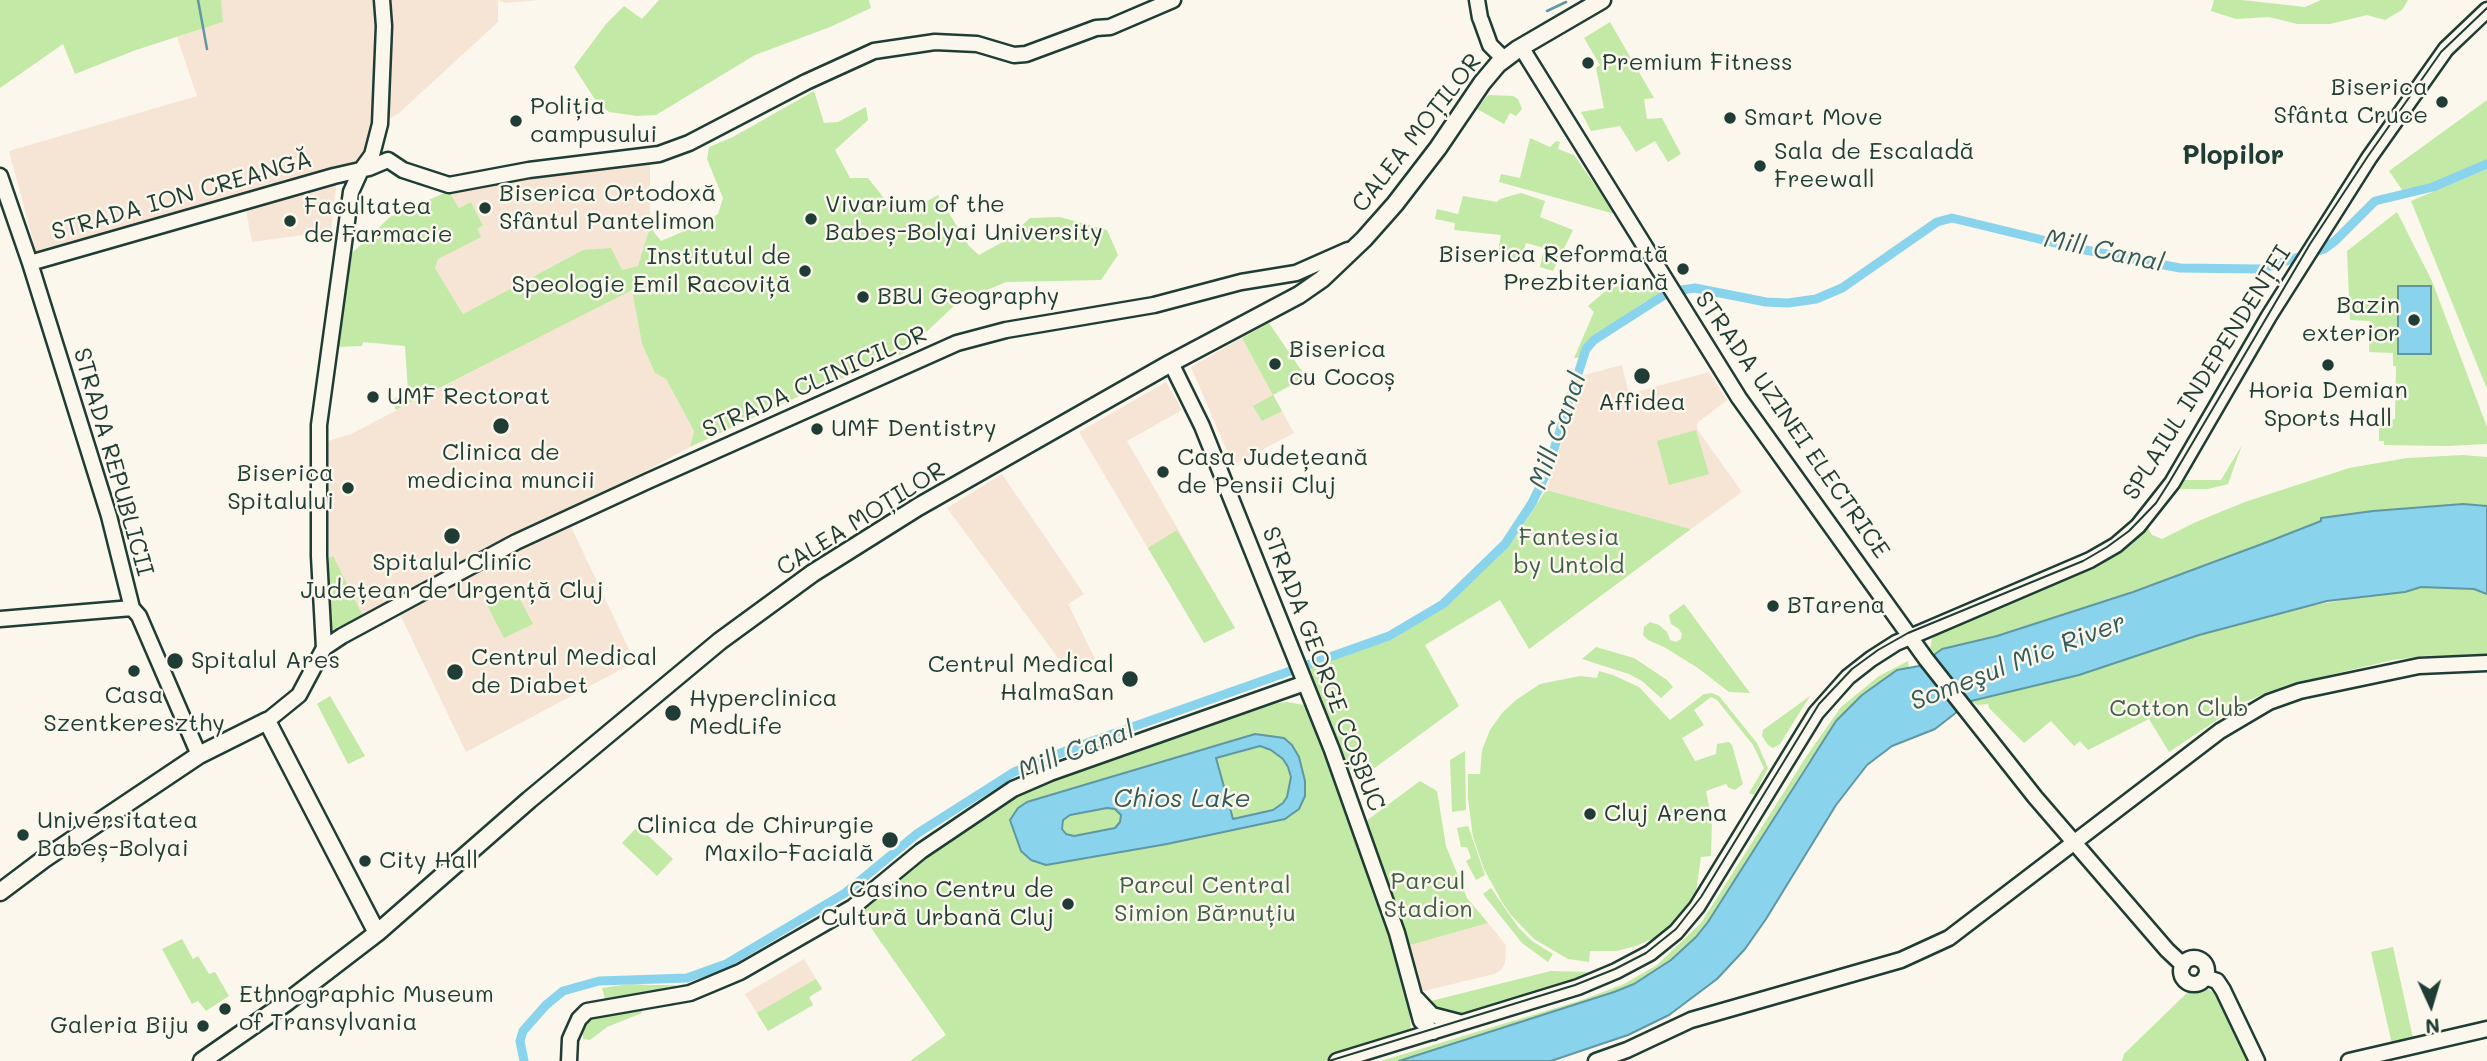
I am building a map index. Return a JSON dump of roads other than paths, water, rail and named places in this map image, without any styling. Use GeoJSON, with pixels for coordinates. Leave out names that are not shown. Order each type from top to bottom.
{"type":"FeatureCollection","features":[{"type":"Feature","properties":{"kind":"main road"},"geometry":{"type":"LineString","coordinates":[[0,892],[197,750],[223,743],[267,721],[299,695],[324,648],[318,556],[319,425],[354,171],[372,155],[380,124],[384,26],[382,0]]}},
{"type":"Feature","properties":{"kind":"main road"},"geometry":{"type":"LineString","coordinates":[[1096,28],[1106,18],[1150,0]]}},
{"type":"Feature","properties":{"kind":"main road"},"geometry":{"type":"LineString","coordinates":[[1096,28],[1110,27],[1173,0]]}},
{"type":"Feature","properties":{"kind":"main road"},"geometry":{"type":"LineString","coordinates":[[1477,0],[1480,19],[1490,45],[1503,60]]}},
{"type":"Feature","properties":{"kind":"main road","name":"CALEA MOȚILOR"},"geometry":{"type":"LineString","coordinates":[[202,1061],[288,1002],[377,933],[540,791],[712,648],[813,573],[918,507],[1171,363],[1299,295],[1328,274],[1356,247],[1421,172],[1482,83],[1503,60],[1602,0]]}},
{"type":"Feature","properties":{"kind":"main road","name":"SPLAIUL INDEPENDENȚEI"},"geometry":{"type":"LineString","coordinates":[[1337,1061],[1595,981],[1633,963],[1658,947],[1676,932],[1697,907],[1771,787],[1793,766],[1822,717],[1830,695],[1871,659],[1910,636],[2080,565],[2116,545],[2138,526],[2172,483],[2312,245],[2369,158],[2441,55],[2487,10]]}},
{"type":"Feature","properties":{"kind":"main road","name":"STRADA ION CREANGĂ"},"geometry":{"type":"LineString","coordinates":[[30,263],[388,160],[397,167],[449,185],[529,170],[647,157],[689,143],[816,77],[874,51],[918,43],[943,43],[986,46],[1019,55],[1033,53],[1096,28]]}},
{"type":"Feature","properties":{"kind":"main road","name":"STRADA UZINEI ELECTRICE"},"geometry":{"type":"LineString","coordinates":[[1521,47],[1739,398],[1926,659],[1964,709],[2167,950],[2183,965],[2188,960],[2200,960],[2206,965],[2205,977],[2217,981],[2223,990],[2257,1061]]}},
{"type":"Feature","properties":{"kind":"main road","name":"STRADA REPUBLICII"},"geometry":{"type":"LineString","coordinates":[[0,176],[109,516],[132,608],[139,617],[197,750]]}},
{"type":"Feature","properties":{"kind":"main road","name":"STRADA CLINICILOR"},"geometry":{"type":"LineString","coordinates":[[324,648],[516,542],[957,343],[1006,330],[1154,305],[1241,282],[1296,273],[1356,247]]}},
{"type":"Feature","properties":{"kind":"main road","name":"STRADA GEORGE COȘBUC"},"geometry":{"type":"LineString","coordinates":[[1171,363],[1202,426],[1352,800],[1397,933],[1421,1021],[1436,1031]]}},
{"type":"Feature","properties":{"kind":"main road"},"geometry":{"type":"LineString","coordinates":[[0,619],[132,608]]}},
{"type":"Feature","properties":{"kind":"main road"},"geometry":{"type":"LineString","coordinates":[[1596,1061],[1716,1011],[1888,964],[1923,951],[1963,928],[2220,731],[2269,702],[2300,691],[2419,666],[2487,663]]}},
{"type":"Feature","properties":{"kind":"main road"},"geometry":{"type":"LineString","coordinates":[[569,1061],[570,1039],[579,1019],[587,1011],[690,993],[740,972],[853,907],[921,850],[1013,789],[1301,672]]}},
{"type":"Feature","properties":{"kind":"main road"},"geometry":{"type":"LineString","coordinates":[[267,721],[377,933]]}},
{"type":"Feature","properties":{"kind":"main road","name":"STRADA GEORGE COȘBUC"},"geometry":{"type":"LineString","coordinates":[[1416,998],[1432,1015],[1436,1031]]}},
{"type":"Feature","properties":{"kind":"main road"},"geometry":{"type":"LineString","coordinates":[[1432,1015],[1461,1023]]}},
{"type":"Feature","properties":{"kind":"main road"},"geometry":{"type":"LineString","coordinates":[[2349,1061],[2487,1029]]}},
{"type":"Feature","properties":{"kind":"water","name":"Bazin exterior"},"geometry":{"type":"Polygon","coordinates":[[[2398,286],[2431,286],[2431,354],[2398,354],[2398,286]]]}},
{"type":"Feature","properties":{"kind":"water","name":"Someşul Mic River"},"geometry":{"type":"Polygon","coordinates":[[[2463,504],[2487,506],[2487,594],[2474,589],[2421,587],[2405,592],[2327,601],[2199,635],[2079,675],[1971,701],[1935,729],[1892,746],[1867,765],[1836,805],[1745,949],[1717,979],[1669,1015],[1628,1035],[1551,1061],[1399,1061],[1614,992],[1634,984],[1671,960],[1708,922],[1836,721],[1862,695],[1897,670],[1919,666],[1942,649],[1997,636],[2133,592],[2321,521],[2321,518],[2463,504]]]}},
{"type":"Feature","properties":{"kind":"water","name":"Chios Lake"},"geometry":{"type":"Polygon","coordinates":[[[1255,734],[1284,738],[1292,745],[1299,757],[1305,781],[1305,796],[1299,809],[1285,819],[1167,844],[1046,865],[1031,860],[1021,851],[1010,820],[1018,808],[1027,802],[1255,734]],[[1260,746],[1216,758],[1233,819],[1273,810],[1287,797],[1291,777],[1288,767],[1283,759],[1271,750],[1260,746]],[[1115,809],[1070,815],[1063,820],[1062,829],[1066,834],[1074,836],[1115,828],[1121,815],[1115,809]]]}},
{"type":"Feature","properties":{"kind":"waterway"},"geometry":{"type":"LineString","coordinates":[[198,0],[207,49]]}},
{"type":"Feature","properties":{"kind":"waterway"},"geometry":{"type":"LineString","coordinates":[[1547,11],[1566,2]]}},
{"type":"Feature","properties":{"kind":"waterway","name":"Mill Canal"},"geometry":{"type":"LineString","coordinates":[[524,1061],[520,1041],[523,1031],[546,1005],[563,991],[599,981],[687,978],[726,964],[845,893],[918,833],[1014,772],[1073,748],[1389,636],[1443,604],[1505,544],[1532,503],[1546,474],[1586,349],[1594,340],[1669,292],[1695,288],[1766,302],[1788,303],[1816,299],[1842,288],[1937,222],[1952,218],[2080,249],[2180,268],[2261,269],[2324,249],[2375,201],[2433,187],[2487,164]]}},
{"type":"Feature","properties":{"kind":"tram line"},"geometry":{"type":"LineString","coordinates":[[1329,1061],[1575,985],[1646,953],[1676,929],[1701,897],[1819,704],[1852,669],[1908,633],[2083,561],[2129,531],[2156,503],[2310,244],[2368,156],[2441,52],[2487,8]]}},
{"type":"Feature","properties":{"kind":"place","name":"Premium Fitness"},"geometry":{"type":"Point","coordinates":[1588,63]}},
{"type":"Feature","properties":{"kind":"place","name":"Biserica Sfânta Cruce"},"geometry":{"type":"Point","coordinates":[2442,102]}},
{"type":"Feature","properties":{"kind":"place","name":"Smart Move"},"geometry":{"type":"Point","coordinates":[1730,118]}},
{"type":"Feature","properties":{"kind":"place","name":"Poliția campusului"},"geometry":{"type":"Point","coordinates":[516,121]}},
{"type":"Feature","properties":{"kind":"place","name":"Sala de Escaladă Freewall"},"geometry":{"type":"Point","coordinates":[1760,166]}},
{"type":"Feature","properties":{"kind":"place","name":"Biserica Ortodoxă Sfântul Pantelimon"},"geometry":{"type":"Point","coordinates":[485,208]}},
{"type":"Feature","properties":{"kind":"place","name":"Vivarium of the Babeș-Bolyai University"},"geometry":{"type":"Point","coordinates":[811,219]}},
{"type":"Feature","properties":{"kind":"place","name":"Facultatea de Farmacie"},"geometry":{"type":"Point","coordinates":[290,221]}},
{"type":"Feature","properties":{"kind":"place","name":"Biserica Reformată Prezbiteriană"},"geometry":{"type":"Point","coordinates":[1683,269]}},
{"type":"Feature","properties":{"kind":"place","name":"Institutul de Speologie Emil Racoviță"},"geometry":{"type":"Point","coordinates":[805,271]}},
{"type":"Feature","properties":{"kind":"place","name":"BBU Geography"},"geometry":{"type":"Point","coordinates":[863,297]}},
{"type":"Feature","properties":{"kind":"place","name":"Bazin exterior"},"geometry":{"type":"Point","coordinates":[2414,320]}},
{"type":"Feature","properties":{"kind":"place","name":"Biserica cu Cocoș"},"geometry":{"type":"Point","coordinates":[1275,364]}},
{"type":"Feature","properties":{"kind":"place","name":"Horia Demian Sports Hall"},"geometry":{"type":"Point","coordinates":[2328,365]}},
{"type":"Feature","properties":{"kind":"place","name":"Affidea"},"geometry":{"type":"Point","coordinates":[1642,376]}},
{"type":"Feature","properties":{"kind":"place","name":"UMF Rectorat"},"geometry":{"type":"Point","coordinates":[373,397]}},
{"type":"Feature","properties":{"kind":"place","name":"Clinica de medicina muncii"},"geometry":{"type":"Point","coordinates":[501,426]}},
{"type":"Feature","properties":{"kind":"place","name":"UMF Dentistry"},"geometry":{"type":"Point","coordinates":[817,429]}},
{"type":"Feature","properties":{"kind":"place","name":"Casa Județeană de Pensii Cluj"},"geometry":{"type":"Point","coordinates":[1163,472]}},
{"type":"Feature","properties":{"kind":"place","name":"Biserica Spitalului"},"geometry":{"type":"Point","coordinates":[348,488]}},
{"type":"Feature","properties":{"kind":"place","name":"Spitalul Clinic Județean de Urgență Cluj"},"geometry":{"type":"Point","coordinates":[452,536]}},
{"type":"Feature","properties":{"kind":"place","name":"BTarena"},"geometry":{"type":"Point","coordinates":[1773,606]}},
{"type":"Feature","properties":{"kind":"place","name":"Spitalul Ares"},"geometry":{"type":"Point","coordinates":[175,661]}},
{"type":"Feature","properties":{"kind":"place","name":"Casa Szentkereszthy"},"geometry":{"type":"Point","coordinates":[134,671]}},
{"type":"Feature","properties":{"kind":"place","name":"Centrul Medical de Diabet"},"geometry":{"type":"Point","coordinates":[455,672]}},
{"type":"Feature","properties":{"kind":"place","name":"Centrul Medical HalmaSan"},"geometry":{"type":"Point","coordinates":[1130,679]}},
{"type":"Feature","properties":{"kind":"place","name":"Hyperclinica MedLife"},"geometry":{"type":"Point","coordinates":[673,713]}},
{"type":"Feature","properties":{"kind":"place","name":"Cluj Arena"},"geometry":{"type":"Point","coordinates":[1590,814]}},
{"type":"Feature","properties":{"kind":"place","name":"Universitatea Babeș-Bolyai"},"geometry":{"type":"Point","coordinates":[23,835]}},
{"type":"Feature","properties":{"kind":"place","name":"Clinica de Chirurgie Maxilo-Facială"},"geometry":{"type":"Point","coordinates":[890,840]}},
{"type":"Feature","properties":{"kind":"place","name":"City Hall"},"geometry":{"type":"Point","coordinates":[365,861]}},
{"type":"Feature","properties":{"kind":"place","name":"Casino Centru de Cultură Urbană Cluj"},"geometry":{"type":"Point","coordinates":[1068,904]}},
{"type":"Feature","properties":{"kind":"place","name":"Ethnographic Museum of Transylvania"},"geometry":{"type":"Point","coordinates":[225,1009]}},
{"type":"Feature","properties":{"kind":"place","name":"Galeria Biju"},"geometry":{"type":"Point","coordinates":[203,1026]}},
{"type":"Feature","properties":{"kind":"district","name":"Plopilor"},"geometry":{"type":"Point","coordinates":[2233,156]}},
{"type":"Feature","properties":{"kind":"park label","name":"Fantesia by Untold"},"geometry":{"type":"Point","coordinates":[1569,552]}},
{"type":"Feature","properties":{"kind":"park label","name":"Cotton Club"},"geometry":{"type":"Point","coordinates":[2179,709]}},
{"type":"Feature","properties":{"kind":"park label","name":"Parcul Stadion"},"geometry":{"type":"Point","coordinates":[1428,896]}},
{"type":"Feature","properties":{"kind":"park label","name":"Parcul Central Simion Bărnuțiu"},"geometry":{"type":"Point","coordinates":[1205,900]}}]}
